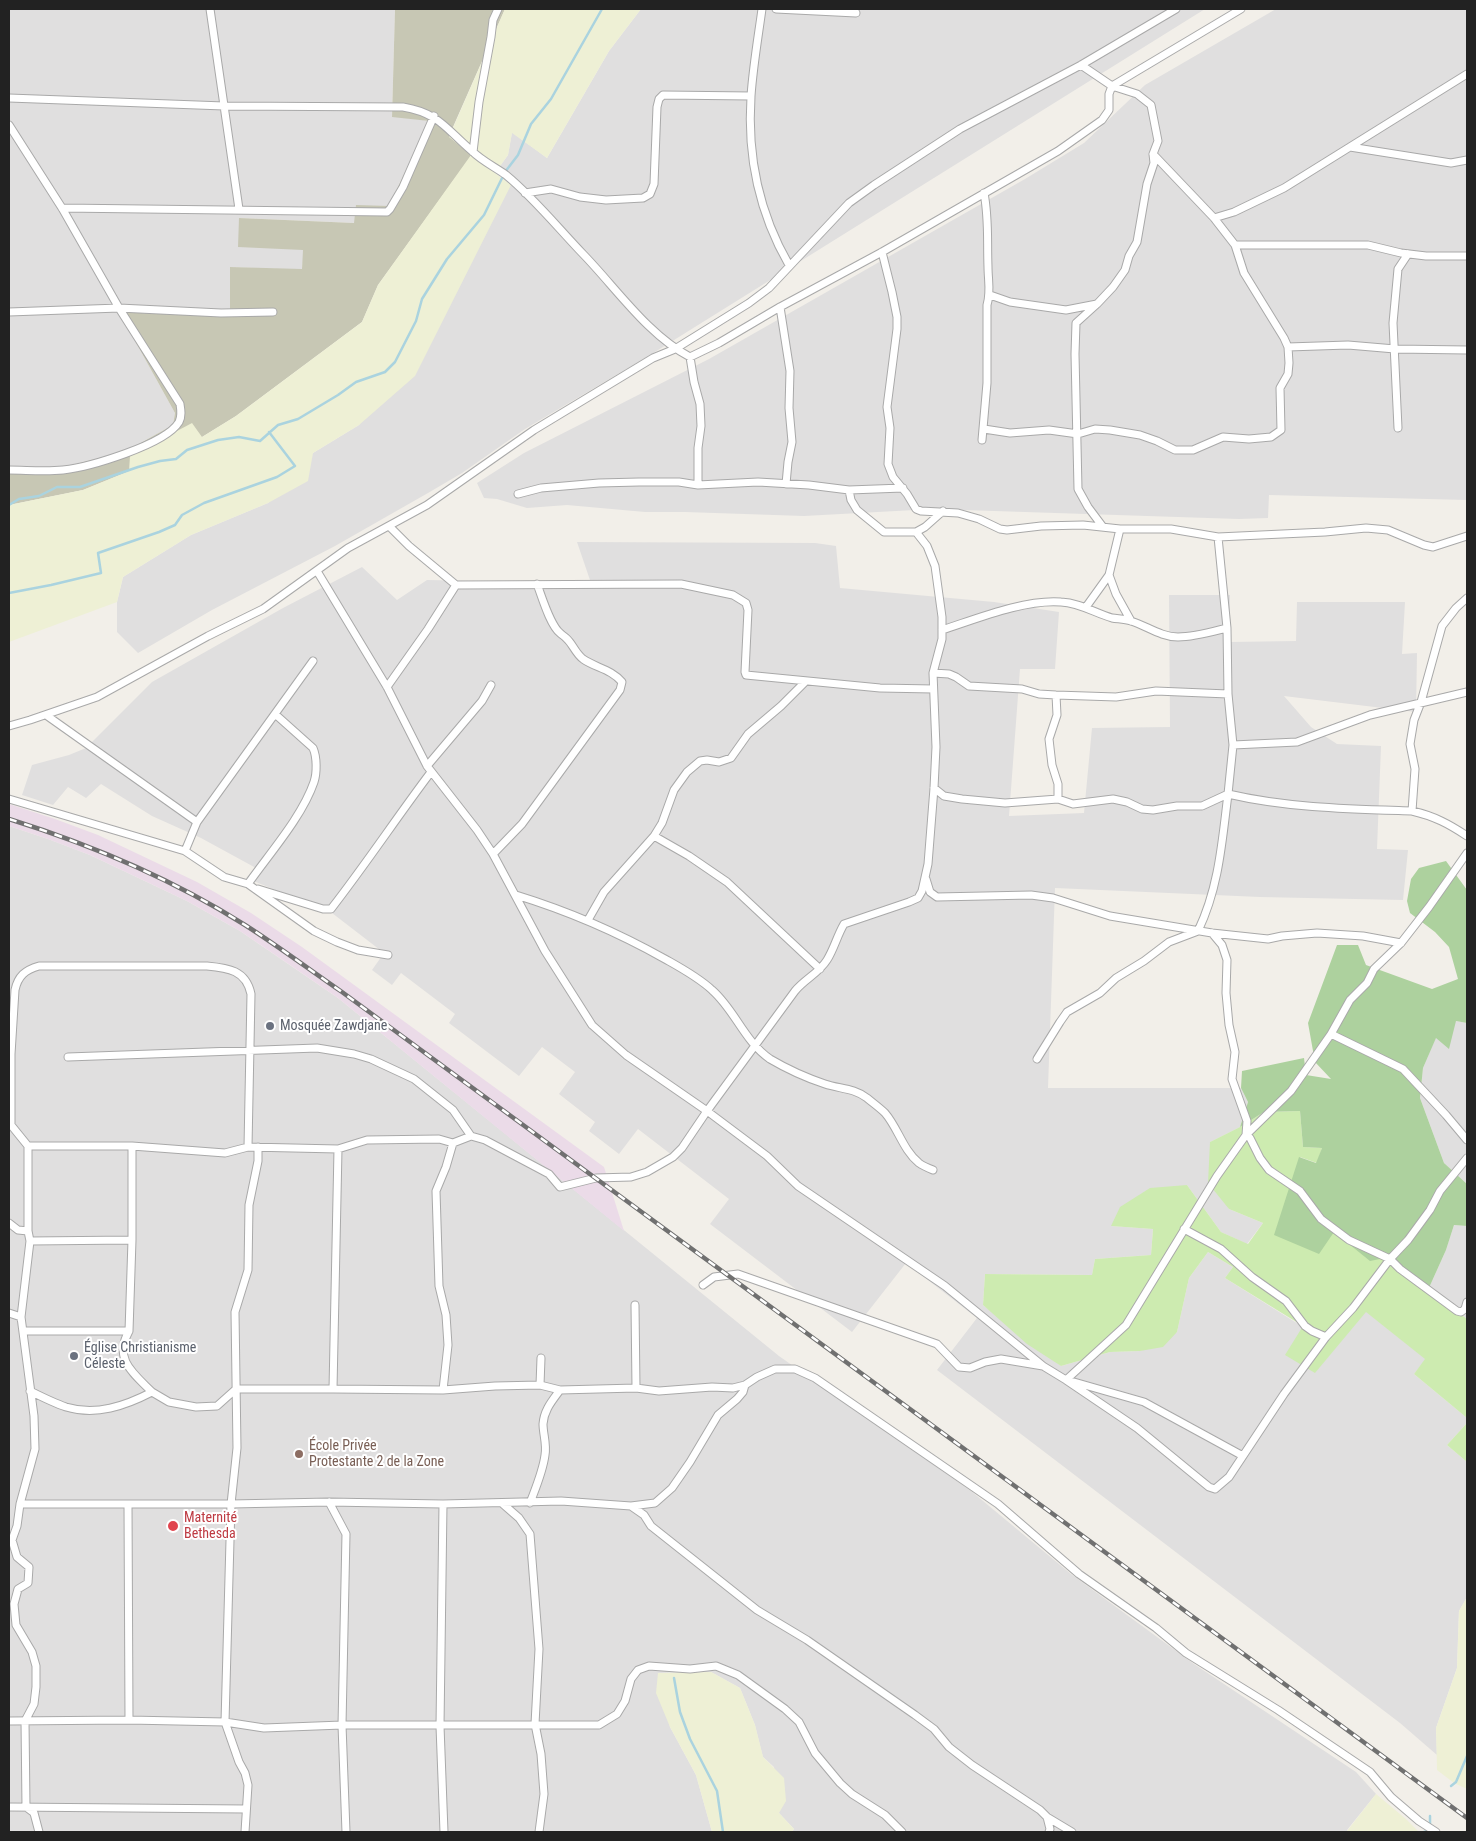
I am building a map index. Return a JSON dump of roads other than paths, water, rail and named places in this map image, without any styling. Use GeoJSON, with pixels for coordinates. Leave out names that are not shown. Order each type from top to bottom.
{"type":"FeatureCollection","features":[{"type":"Feature","properties":{"kind":"street"},"geometry":{"type":"LineString","coordinates":[[210,9],[239,209]]}},
{"type":"Feature","properties":{"kind":"street"},"geometry":{"type":"LineString","coordinates":[[473,152],[492,20],[498,9]]}},
{"type":"Feature","properties":{"kind":"street"},"geometry":{"type":"LineString","coordinates":[[762,9],[751,96],[755,179],[770,227],[789,266]]}},
{"type":"Feature","properties":{"kind":"street"},"geometry":{"type":"LineString","coordinates":[[776,9],[856,13]]}},
{"type":"Feature","properties":{"kind":"street"},"geometry":{"type":"LineString","coordinates":[[9,726],[46,715],[97,696],[208,636],[264,609],[348,548],[427,505],[534,430],[652,358],[675,349],[749,303],[769,288],[849,203],[874,185],[960,129],[1081,65],[1176,9]]}},
{"type":"Feature","properties":{"kind":"street"},"geometry":{"type":"LineString","coordinates":[[690,357],[719,343],[780,307],[882,252],[1058,151],[1102,120],[1109,110],[1109,94],[1112,86],[1241,9]]}},
{"type":"Feature","properties":{"kind":"street"},"geometry":{"type":"LineString","coordinates":[[1081,65],[1112,86],[1137,94],[1151,105],[1158,141],[1154,154],[1154,163],[1147,184],[1136,242],[1125,270],[1113,287],[1076,323],[1078,489],[1088,507],[1103,527]]}},
{"type":"Feature","properties":{"kind":"street"},"geometry":{"type":"LineString","coordinates":[[1214,218],[1234,212],[1284,188],[1467,74]]}},
{"type":"Feature","properties":{"kind":"street"},"geometry":{"type":"LineString","coordinates":[[525,193],[551,188],[580,197],[606,200],[643,198],[650,194],[654,184],[657,107],[659,99],[663,95],[751,96]]}},
{"type":"Feature","properties":{"kind":"street"},"geometry":{"type":"LineString","coordinates":[[9,98],[224,106],[403,107],[416,109],[434,116],[473,152],[499,170],[525,193],[595,266],[655,333],[675,349],[690,357]]}},
{"type":"Feature","properties":{"kind":"street"},"geometry":{"type":"LineString","coordinates":[[62,208],[387,212],[403,187],[434,116]]}},
{"type":"Feature","properties":{"kind":"street"},"geometry":{"type":"LineString","coordinates":[[9,125],[62,208],[119,308],[180,404],[182,411],[178,423],[164,434],[135,451],[90,465],[62,470],[9,470]]}},
{"type":"Feature","properties":{"kind":"street"},"geometry":{"type":"LineString","coordinates":[[1350,146],[1451,163],[1467,160]]}},
{"type":"Feature","properties":{"kind":"street"},"geometry":{"type":"LineString","coordinates":[[984,429],[1010,434],[1049,430],[1078,434],[1095,430],[1110,430],[1140,435],[1175,450],[1193,450],[1223,437],[1249,439],[1270,437],[1281,430],[1280,388],[1288,374],[1288,347],[1284,338],[1244,273],[1235,245],[1214,218],[1154,154]]}},
{"type":"Feature","properties":{"kind":"street"},"geometry":{"type":"LineString","coordinates":[[982,440],[987,383],[987,305],[990,296],[988,215],[984,193]]}},
{"type":"Feature","properties":{"kind":"street"},"geometry":{"type":"LineString","coordinates":[[1235,245],[1368,245],[1408,254],[1467,256]]}},
{"type":"Feature","properties":{"kind":"street"},"geometry":{"type":"LineString","coordinates":[[882,252],[897,317],[887,407],[890,428],[888,464],[893,477],[903,488],[916,509],[921,511],[958,512],[979,519],[994,527],[1007,530],[1041,526],[1083,525],[1120,529],[1171,529],[1218,537],[1325,532],[1366,528],[1388,530],[1424,545],[1432,546],[1467,536]]}},
{"type":"Feature","properties":{"kind":"street"},"geometry":{"type":"LineString","coordinates":[[1398,428],[1393,323],[1394,297],[1398,269],[1408,254]]}},
{"type":"Feature","properties":{"kind":"street"},"geometry":{"type":"LineString","coordinates":[[990,296],[1010,302],[1066,310],[1097,304]]}},
{"type":"Feature","properties":{"kind":"street"},"geometry":{"type":"LineString","coordinates":[[780,307],[790,371],[789,408],[792,442],[786,484]]}},
{"type":"Feature","properties":{"kind":"street"},"geometry":{"type":"LineString","coordinates":[[9,312],[119,308],[221,313],[273,312]]}},
{"type":"Feature","properties":{"kind":"street"},"geometry":{"type":"LineString","coordinates":[[1288,347],[1348,345],[1395,349],[1467,350]]}},
{"type":"Feature","properties":{"kind":"street"},"geometry":{"type":"LineString","coordinates":[[690,357],[700,404],[701,426],[698,448],[698,484]]}},
{"type":"Feature","properties":{"kind":"street"},"geometry":{"type":"LineString","coordinates":[[518,494],[541,488],[599,483],[664,482],[698,484],[740,482],[848,490],[903,488]]}},
{"type":"Feature","properties":{"kind":"street"},"geometry":{"type":"LineString","coordinates":[[848,490],[857,510],[879,529],[891,533],[916,532],[943,511]]}},
{"type":"Feature","properties":{"kind":"street"},"geometry":{"type":"LineString","coordinates":[[389,526],[408,546],[456,585],[681,584],[733,595],[746,603],[748,610],[746,675],[880,688],[933,689]]}},
{"type":"Feature","properties":{"kind":"street"},"geometry":{"type":"LineString","coordinates":[[1086,607],[1109,575],[1120,529]]}},
{"type":"Feature","properties":{"kind":"street"},"geometry":{"type":"LineString","coordinates":[[916,532],[927,546],[935,566],[939,588],[942,630],[942,639],[933,673],[936,735],[934,788],[926,879],[918,898]]}},
{"type":"Feature","properties":{"kind":"street"},"geometry":{"type":"LineString","coordinates":[[1037,1059],[1068,1012],[1100,993],[1116,978],[1144,961],[1169,942],[1198,931],[1208,909],[1217,874],[1233,745],[1228,694],[1227,628],[1218,537]]}},
{"type":"Feature","properties":{"kind":"street"},"geometry":{"type":"LineString","coordinates":[[317,571],[387,686],[429,769],[477,830],[516,895],[545,951],[576,1003],[592,1025],[626,1054],[767,1156],[798,1186],[945,1286],[1043,1366],[1137,1428],[1209,1487],[1215,1489],[1229,1477],[1284,1394],[1326,1337],[1353,1308],[1390,1259],[1408,1240],[1430,1210],[1440,1191],[1467,1158]]}},
{"type":"Feature","properties":{"kind":"street"},"geometry":{"type":"LineString","coordinates":[[1109,575],[1116,594],[1131,621]]}},
{"type":"Feature","properties":{"kind":"street"},"geometry":{"type":"LineString","coordinates":[[492,854],[522,824],[620,690],[622,682],[616,674],[582,659],[566,638],[558,633],[537,584]]}},
{"type":"Feature","properties":{"kind":"street"},"geometry":{"type":"LineString","coordinates":[[387,686],[428,629],[456,585]]}},
{"type":"Feature","properties":{"kind":"street"},"geometry":{"type":"LineString","coordinates":[[1412,812],[1414,769],[1410,744],[1414,720],[1421,702],[1442,626],[1456,608],[1467,598]]}},
{"type":"Feature","properties":{"kind":"street"},"geometry":{"type":"LineString","coordinates":[[942,630],[986,616],[1045,602],[1062,602],[1086,607],[1112,618],[1131,621],[1160,633],[1177,637],[1227,628]]}},
{"type":"Feature","properties":{"kind":"street"},"geometry":{"type":"LineString","coordinates":[[185,851],[197,822],[313,661]]}},
{"type":"Feature","properties":{"kind":"street"},"geometry":{"type":"LineString","coordinates":[[933,673],[948,674],[969,686],[1022,690],[1039,694],[1116,697],[1156,691],[1228,694]]}},
{"type":"Feature","properties":{"kind":"street"},"geometry":{"type":"LineString","coordinates":[[588,920],[604,892],[654,836],[662,823],[674,790],[693,766],[707,760],[719,762],[731,758],[748,734],[781,706],[805,682]]}},
{"type":"Feature","properties":{"kind":"street"},"geometry":{"type":"LineString","coordinates":[[9,799],[185,851],[224,876],[322,908],[331,908],[353,882],[429,769],[482,702],[491,685]]}},
{"type":"Feature","properties":{"kind":"street"},"geometry":{"type":"LineString","coordinates":[[1233,745],[1297,742],[1370,715],[1467,692]]}},
{"type":"Feature","properties":{"kind":"street"},"geometry":{"type":"LineString","coordinates":[[1056,695],[1057,715],[1049,739],[1052,765],[1058,784],[1058,799]]}},
{"type":"Feature","properties":{"kind":"street"},"geometry":{"type":"LineString","coordinates":[[251,886],[299,813],[315,781],[316,754],[313,748],[275,714]]}},
{"type":"Feature","properties":{"kind":"street"},"geometry":{"type":"LineString","coordinates":[[46,715],[197,822]]}},
{"type":"Feature","properties":{"kind":"street"},"geometry":{"type":"LineString","coordinates":[[934,788],[944,796],[962,799],[1005,803],[1058,799],[1072,804],[1113,799],[1127,802],[1142,809],[1153,810],[1176,806],[1202,806],[1228,794],[1286,804],[1412,812],[1430,815],[1446,822],[1467,836]]}},
{"type":"Feature","properties":{"kind":"street"},"geometry":{"type":"LineString","coordinates":[[654,836],[689,856],[727,882],[820,970]]}},
{"type":"Feature","properties":{"kind":"street"},"geometry":{"type":"LineString","coordinates":[[1066,1380],[1126,1325],[1216,1176],[1246,1135],[1291,1091],[1331,1034],[1350,1000],[1367,983],[1374,969],[1401,943],[1467,853]]}},
{"type":"Feature","properties":{"kind":"street"},"geometry":{"type":"LineString","coordinates":[[926,879],[930,892],[936,897]]}},
{"type":"Feature","properties":{"kind":"street"},"geometry":{"type":"LineString","coordinates":[[251,886],[314,931],[358,950],[388,955]]}},
{"type":"Feature","properties":{"kind":"street"},"geometry":{"type":"LineString","coordinates":[[516,895],[588,920],[631,940],[692,975],[713,990],[755,1046],[770,1058],[797,1073],[827,1084],[846,1087],[866,1097],[885,1114],[919,1163],[933,1170]]}},
{"type":"Feature","properties":{"kind":"street"},"geometry":{"type":"LineString","coordinates":[[28,1146],[132,1146],[225,1153],[248,1147],[338,1149],[367,1140],[439,1139],[453,1143],[471,1136],[485,1140],[548,1174],[560,1187],[596,1178],[631,1177],[662,1164],[674,1157],[682,1148],[801,983],[820,970],[827,960],[844,924],[898,907],[918,898],[1031,895],[1053,898],[1110,916],[1212,933],[1268,939],[1317,933],[1363,936],[1401,943]]}},
{"type":"Feature","properties":{"kind":"street"},"geometry":{"type":"LineString","coordinates":[[1212,933],[1222,945],[1227,960],[1226,993],[1229,1025],[1235,1052],[1232,1079],[1247,1121],[1246,1135]]}},
{"type":"Feature","properties":{"kind":"street"},"geometry":{"type":"LineString","coordinates":[[26,1807],[25,1721],[34,1704],[36,1666],[32,1652],[16,1626],[14,1604],[18,1588],[28,1583],[29,1567],[17,1558],[12,1540],[13,1526],[35,1449],[34,1416],[21,1317],[30,1241],[28,1232],[28,1146],[10,1125],[11,1054],[15,990],[17,981],[23,972],[39,966],[208,966],[236,972],[249,984],[251,994],[248,1147]]}},
{"type":"Feature","properties":{"kind":"street"},"geometry":{"type":"LineString","coordinates":[[1331,1034],[1403,1069],[1467,1140]]}},
{"type":"Feature","properties":{"kind":"street"},"geometry":{"type":"LineString","coordinates":[[68,1057],[317,1048],[354,1054],[372,1059],[414,1079],[453,1110],[471,1136]]}},
{"type":"Feature","properties":{"kind":"street"},"geometry":{"type":"LineString","coordinates":[[1246,1135],[1250,1138],[1260,1158],[1269,1170],[1300,1191],[1321,1218],[1349,1240],[1390,1259],[1400,1269],[1457,1312],[1465,1309],[1467,1302]]}},
{"type":"Feature","properties":{"kind":"street"},"geometry":{"type":"LineString","coordinates":[[443,1390],[448,1345],[446,1315],[439,1286],[436,1191],[453,1143]]}},
{"type":"Feature","properties":{"kind":"street"},"geometry":{"type":"LineString","coordinates":[[132,1146],[132,1240],[129,1331],[123,1341],[122,1355],[133,1373],[152,1392],[169,1402],[196,1407],[217,1406],[236,1389],[443,1390],[540,1385],[560,1390],[636,1388],[659,1391],[712,1387],[733,1388],[744,1385],[775,1369],[795,1370],[815,1378],[998,1504],[1079,1574],[1156,1628],[1186,1653],[1278,1710],[1370,1772],[1392,1797],[1419,1822],[1436,1832]]}},
{"type":"Feature","properties":{"kind":"street"},"geometry":{"type":"LineString","coordinates":[[245,1832],[248,1785],[225,1722],[231,1504],[236,1448],[235,1312],[248,1270],[249,1205],[258,1161],[258,1147]]}},
{"type":"Feature","properties":{"kind":"street"},"geometry":{"type":"LineString","coordinates":[[333,1389],[338,1149]]}},
{"type":"Feature","properties":{"kind":"street"},"geometry":{"type":"LineString","coordinates":[[9,1223],[18,1230],[28,1232]]}},
{"type":"Feature","properties":{"kind":"street"},"geometry":{"type":"LineString","coordinates":[[1184,1229],[1220,1249],[1286,1301],[1305,1326],[1326,1337]]}},
{"type":"Feature","properties":{"kind":"street"},"geometry":{"type":"LineString","coordinates":[[30,1241],[132,1240]]}},
{"type":"Feature","properties":{"kind":"street"},"geometry":{"type":"LineString","coordinates":[[703,1285],[714,1278],[738,1274],[937,1344],[959,1366],[970,1368],[985,1362],[1001,1360],[1043,1366]]}},
{"type":"Feature","properties":{"kind":"street"},"geometry":{"type":"LineString","coordinates":[[635,1305],[636,1388]]}},
{"type":"Feature","properties":{"kind":"street"},"geometry":{"type":"LineString","coordinates":[[9,1313],[21,1317]]}},
{"type":"Feature","properties":{"kind":"street"},"geometry":{"type":"LineString","coordinates":[[23,1331],[129,1331]]}},
{"type":"Feature","properties":{"kind":"street"},"geometry":{"type":"LineString","coordinates":[[540,1385],[541,1358]]}},
{"type":"Feature","properties":{"kind":"street"},"geometry":{"type":"LineString","coordinates":[[1066,1380],[1144,1402],[1243,1456]]}},
{"type":"Feature","properties":{"kind":"street"},"geometry":{"type":"LineString","coordinates":[[20,1504],[329,1502],[503,1504],[560,1501],[630,1506],[655,1503],[672,1488],[718,1415],[737,1399],[743,1392],[744,1385]]}},
{"type":"Feature","properties":{"kind":"street"},"geometry":{"type":"LineString","coordinates":[[530,1503],[539,1480],[545,1456],[546,1438],[543,1425],[546,1408],[560,1390]]}},
{"type":"Feature","properties":{"kind":"street"},"geometry":{"type":"LineString","coordinates":[[30,1392],[67,1407],[102,1411],[133,1402],[152,1392]]}},
{"type":"Feature","properties":{"kind":"street"},"geometry":{"type":"LineString","coordinates":[[329,1502],[346,1534],[342,1725],[346,1832]]}},
{"type":"Feature","properties":{"kind":"street"},"geometry":{"type":"LineString","coordinates":[[128,1504],[128,1720]]}},
{"type":"Feature","properties":{"kind":"street"},"geometry":{"type":"LineString","coordinates":[[443,1504],[440,1726],[444,1832]]}},
{"type":"Feature","properties":{"kind":"street"},"geometry":{"type":"LineString","coordinates":[[503,1504],[519,1518],[530,1534],[539,1649],[535,1724],[541,1754],[544,1794],[539,1832]]}},
{"type":"Feature","properties":{"kind":"street"},"geometry":{"type":"LineString","coordinates":[[630,1506],[644,1515],[651,1526],[757,1610],[807,1640],[934,1729],[949,1747],[972,1765],[1072,1832]]}},
{"type":"Feature","properties":{"kind":"street"},"geometry":{"type":"LineString","coordinates":[[9,1721],[128,1720],[225,1722],[264,1728],[342,1725],[599,1725],[617,1714],[625,1701],[631,1678],[638,1670],[649,1666],[690,1669],[716,1666],[738,1675],[785,1709],[798,1722],[815,1753],[840,1783],[852,1794],[885,1815],[902,1832]]}},
{"type":"Feature","properties":{"kind":"street"},"geometry":{"type":"LineString","coordinates":[[9,1807],[246,1809]]}},
{"type":"Feature","properties":{"kind":"street"},"geometry":{"type":"LineString","coordinates":[[26,1807],[34,1813],[39,1832]]}},
{"type":"Feature","properties":{"kind":"street"},"geometry":{"type":"LineString","coordinates":[[1047,1816],[1049,1832]]}},
{"type":"Feature","properties":{"kind":"waterway"},"geometry":{"type":"LineString","coordinates":[[9,505],[19,499],[39,496],[57,487],[80,487],[138,467],[176,459],[187,450],[218,440],[239,437],[260,441],[278,425],[298,419],[356,382],[385,372],[395,362],[416,321],[422,299],[447,259],[484,215],[505,172],[518,155],[531,124],[551,99],[602,9]]}},
{"type":"Feature","properties":{"kind":"waterway"},"geometry":{"type":"LineString","coordinates":[[9,593],[101,573],[98,553],[175,525],[182,515],[204,503],[277,477],[295,466],[269,432]]}},
{"type":"Feature","properties":{"kind":"waterway"},"geometry":{"type":"LineString","coordinates":[[674,1678],[680,1712],[690,1739],[717,1791],[723,1832]]}},
{"type":"Feature","properties":{"kind":"waterway"},"geometry":{"type":"LineString","coordinates":[[1451,1786],[1456,1782],[1467,1756]]}},
{"type":"Feature","properties":{"kind":"waterway"},"geometry":{"type":"LineString","coordinates":[[1424,1832],[1430,1830],[1430,1816]]}},
{"type":"Feature","properties":{"kind":"railway"},"geometry":{"type":"LineString","coordinates":[[9,819],[70,840],[160,878],[218,909],[270,941],[1467,1818]]}},
{"type":"Feature","properties":{"kind":"place","name":"Mosquée Zawdjane"},"geometry":{"type":"Point","coordinates":[270,1026]}},
{"type":"Feature","properties":{"kind":"place","name":"Église Christianisme Céleste"},"geometry":{"type":"Point","coordinates":[74,1356]}},
{"type":"Feature","properties":{"kind":"place","name":"École Privée Protestante 2 de la Zone"},"geometry":{"type":"Point","coordinates":[299,1454]}},
{"type":"Feature","properties":{"kind":"place","name":"Maternité Bethesda"},"geometry":{"type":"Point","coordinates":[173,1526]}}]}
